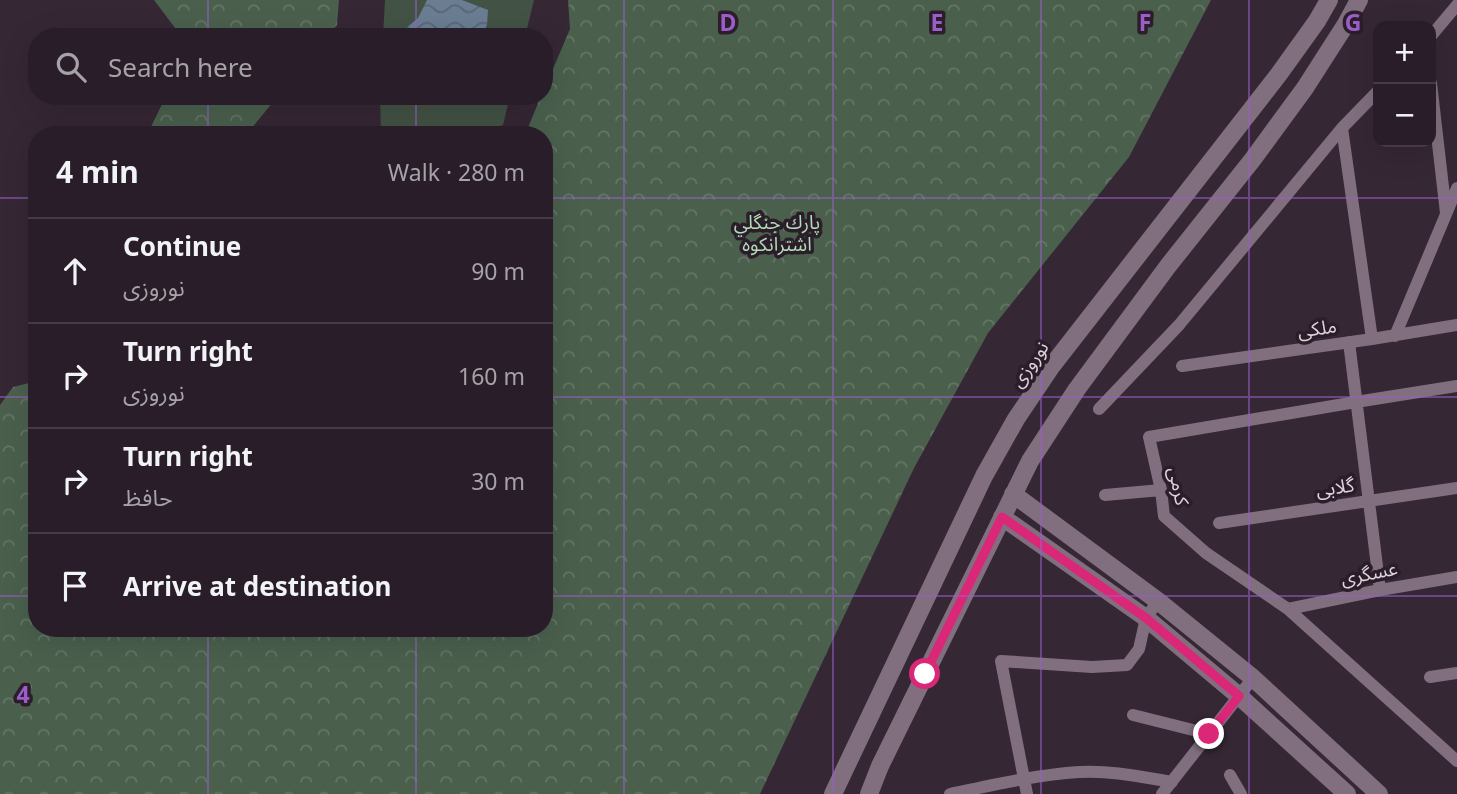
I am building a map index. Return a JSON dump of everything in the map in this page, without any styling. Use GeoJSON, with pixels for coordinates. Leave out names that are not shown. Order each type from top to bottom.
{"type":"FeatureCollection","features":[{"type":"Feature","properties":{"kind":"street","name":"نوروزی"},"geometry":{"type":"LineString","coordinates":[[833,794],[984,475],[1016,419],[1140,250],[1279,74],[1329,0]]}},
{"type":"Feature","properties":{"kind":"street"},"geometry":{"type":"LineString","coordinates":[[869,794],[880,766],[1030,461],[1077,389],[1305,88],[1359,0]]}},
{"type":"Feature","properties":{"kind":"street"},"geometry":{"type":"LineString","coordinates":[[1436,30],[1457,5]]}},
{"type":"Feature","properties":{"kind":"street"},"geometry":{"type":"LineString","coordinates":[[1431,84],[1446,214]]}},
{"type":"Feature","properties":{"kind":"street"},"geometry":{"type":"LineString","coordinates":[[1099,409],[1179,325],[1342,128],[1373,96]]}},
{"type":"Feature","properties":{"kind":"street"},"geometry":{"type":"LineString","coordinates":[[1342,128],[1372,339]]}},
{"type":"Feature","properties":{"kind":"street"},"geometry":{"type":"LineString","coordinates":[[1395,336],[1457,188]]}},
{"type":"Feature","properties":{"kind":"street","name":"ملکی"},"geometry":{"type":"LineString","coordinates":[[1182,366],[1457,325]]}},
{"type":"Feature","properties":{"kind":"street"},"geometry":{"type":"LineString","coordinates":[[1349,342],[1380,590]]}},
{"type":"Feature","properties":{"kind":"street","name":"کرمی"},"geometry":{"type":"LineString","coordinates":[[1457,386],[1149,438],[1164,516],[1206,553],[1288,609],[1457,761]]}},
{"type":"Feature","properties":{"kind":"street","name":"گلابی"},"geometry":{"type":"LineString","coordinates":[[1219,523],[1457,488]]}},
{"type":"Feature","properties":{"kind":"street"},"geometry":{"type":"LineString","coordinates":[[1105,495],[1161,490]]}},
{"type":"Feature","properties":{"kind":"street"},"geometry":{"type":"LineString","coordinates":[[1013,495],[1158,601],[1253,678],[1379,794]]}},
{"type":"Feature","properties":{"kind":"street"},"geometry":{"type":"LineString","coordinates":[[1002,517],[1146,618],[1239,696],[1347,794]]}},
{"type":"Feature","properties":{"kind":"street","name":"عسگری"},"geometry":{"type":"LineString","coordinates":[[1288,609],[1457,577]]}},
{"type":"Feature","properties":{"kind":"street"},"geometry":{"type":"LineString","coordinates":[[1027,794],[1001,661],[1093,667],[1127,665],[1139,649],[1146,618],[1158,601]]}},
{"type":"Feature","properties":{"kind":"street"},"geometry":{"type":"LineString","coordinates":[[916,620],[944,634]]}},
{"type":"Feature","properties":{"kind":"street"},"geometry":{"type":"LineString","coordinates":[[1430,677],[1457,673]]}},
{"type":"Feature","properties":{"kind":"street"},"geometry":{"type":"LineString","coordinates":[[1162,794],[1253,678]]}},
{"type":"Feature","properties":{"kind":"street"},"geometry":{"type":"LineString","coordinates":[[1133,715],[1209,734]]}},
{"type":"Feature","properties":{"kind":"street"},"geometry":{"type":"LineString","coordinates":[[950,794],[1023,778],[1082,772],[1128,774],[1171,782]]}},
{"type":"Feature","properties":{"kind":"street"},"geometry":{"type":"LineString","coordinates":[[1230,775],[1241,794]]}},
{"type":"Feature","properties":{"kind":"green space"},"geometry":{"type":"Polygon","coordinates":[[[154,0],[339,0],[334,28],[175,28],[154,0]]]}},
{"type":"Feature","properties":{"kind":"green space"},"geometry":{"type":"Polygon","coordinates":[[[385,0],[534,0],[527,28],[383,28],[385,0]]]}},
{"type":"Feature","properties":{"kind":"green space","name":"پارك جنگلي اشترانكوه"},"geometry":{"type":"Polygon","coordinates":[[[568,0],[1211,0],[1129,157],[988,333],[914,468],[760,794],[0,794],[0,405],[13,387],[28,383],[28,637],[553,637],[553,126],[529,126],[537,105],[553,105],[553,69],[570,29],[568,0]]]}},
{"type":"Feature","properties":{"kind":"green space"},"geometry":{"type":"Polygon","coordinates":[[[162,105],[271,105],[253,126],[151,126],[162,105]]]}},
{"type":"Feature","properties":{"kind":"green space"},"geometry":{"type":"Polygon","coordinates":[[[380,105],[508,105],[503,125],[500,126],[381,126],[380,105]]]}},
{"type":"Feature","properties":{"kind":"water"},"geometry":{"type":"Polygon","coordinates":[[[427,0],[462,0],[488,10],[486,28],[406,28],[418,18],[427,0]]]}},
{"type":"Feature","properties":{"kind":"route"},"geometry":{"type":"LineString","coordinates":[[925,674],[1002,517],[1146,618],[1239,696],[1209,734]]}}]}
